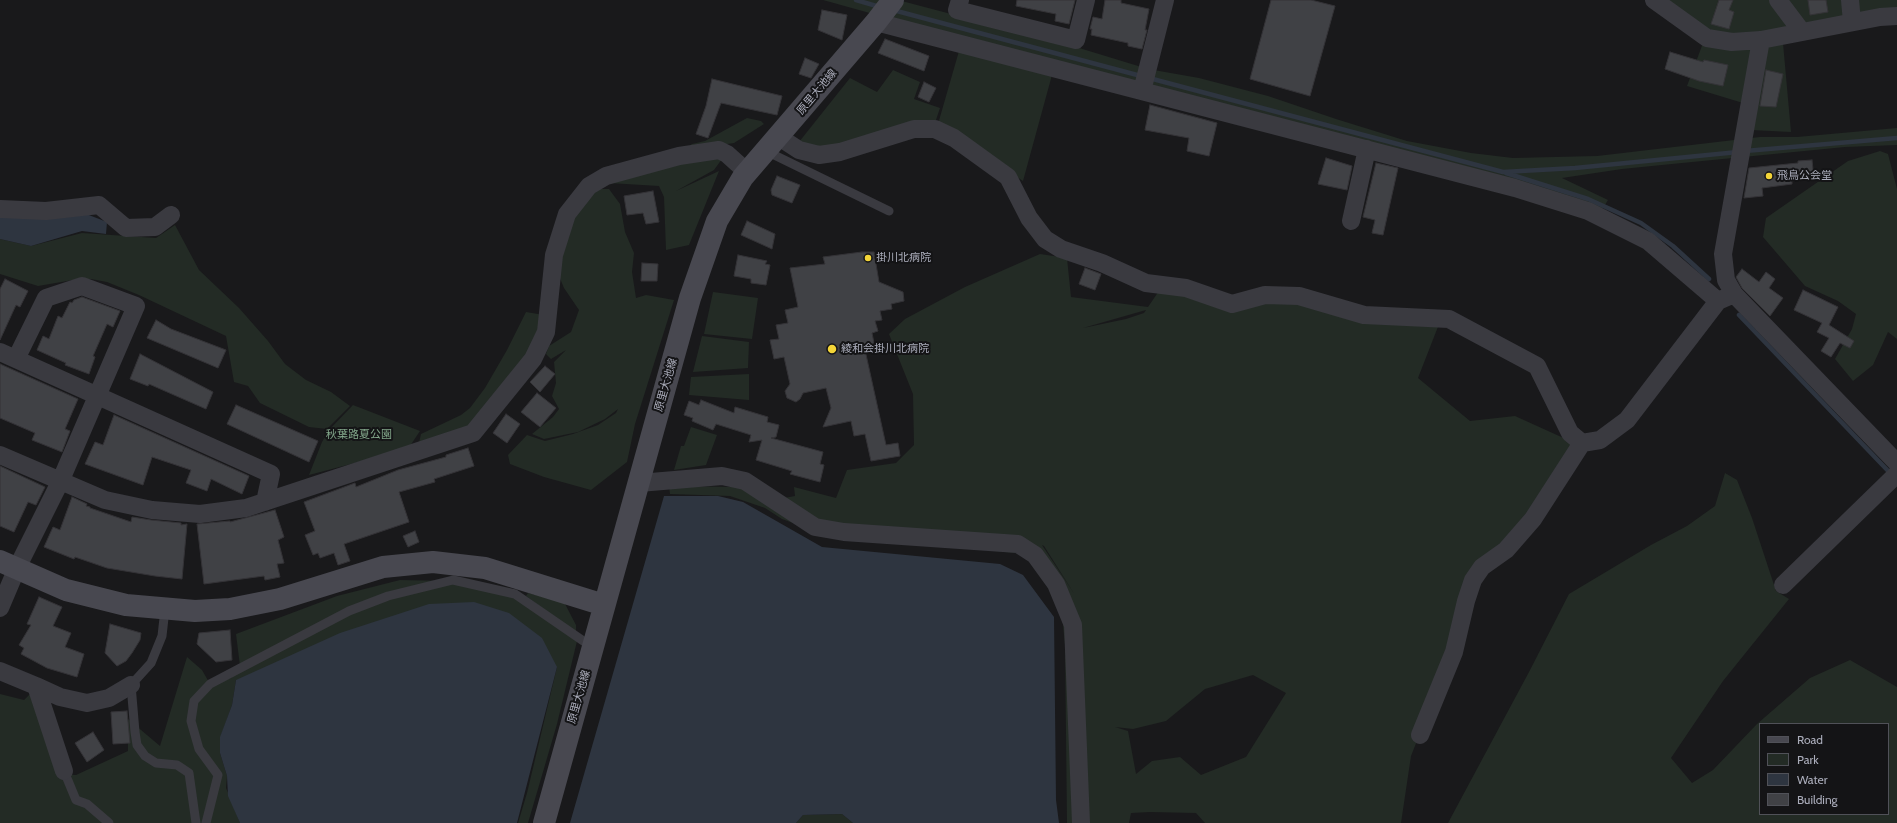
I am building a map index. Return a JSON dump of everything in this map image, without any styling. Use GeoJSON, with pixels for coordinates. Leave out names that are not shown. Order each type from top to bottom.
{"type":"FeatureCollection","features":[{"type":"Feature","properties":{"kind":"main road","name":"原里大池線"},"geometry":{"type":"LineString","coordinates":[[544,823],[690,298],[717,221],[747,172],[893,1]]}},
{"type":"Feature","properties":{"kind":"main road"},"geometry":{"type":"LineString","coordinates":[[8,564],[66,590],[126,605],[165,609],[195,611],[230,609],[280,599],[383,567],[433,562],[485,568],[604,605]]}},
{"type":"Feature","properties":{"kind":"street"},"geometry":{"type":"LineString","coordinates":[[960,0],[958,10],[1076,40],[1086,0]]}},
{"type":"Feature","properties":{"kind":"street"},"geometry":{"type":"LineString","coordinates":[[1144,84],[1165,0]]}},
{"type":"Feature","properties":{"kind":"street"},"geometry":{"type":"LineString","coordinates":[[1654,0],[1708,38],[1732,42],[1761,40],[1880,17],[1897,16]]}},
{"type":"Feature","properties":{"kind":"street"},"geometry":{"type":"LineString","coordinates":[[1778,0],[1802,32]]}},
{"type":"Feature","properties":{"kind":"street"},"geometry":{"type":"LineString","coordinates":[[1850,0],[1852,22]]}},
{"type":"Feature","properties":{"kind":"street"},"geometry":{"type":"LineString","coordinates":[[877,21],[1144,84],[1367,150],[1515,188],[1588,211],[1648,241],[1726,297],[1897,463]]}},
{"type":"Feature","properties":{"kind":"street"},"geometry":{"type":"LineString","coordinates":[[1420,735],[1454,652],[1466,601],[1473,582],[1482,567],[1506,550],[1533,519],[1582,443],[1600,440],[1627,420],[1726,297],[1723,254],[1761,40]]}},
{"type":"Feature","properties":{"kind":"street"},"geometry":{"type":"LineString","coordinates":[[772,144],[819,155],[840,152],[914,129],[935,129],[954,138],[1008,177],[1029,218],[1045,239],[1061,249],[1102,263],[1146,283],[1186,288],[1232,304],[1265,295],[1299,296],[1364,315],[1449,319],[1537,366],[1570,433],[1582,443]]}},
{"type":"Feature","properties":{"kind":"street"},"geometry":{"type":"LineString","coordinates":[[0,455],[105,500],[152,510],[200,514],[246,508],[473,433],[533,360],[546,332],[554,256],[567,214],[589,186],[606,176],[664,160],[719,150],[727,154],[747,172]]}},
{"type":"Feature","properties":{"kind":"street"},"geometry":{"type":"LineString","coordinates":[[1351,221],[1367,150]]}},
{"type":"Feature","properties":{"kind":"street"},"geometry":{"type":"LineString","coordinates":[[0,209],[46,211],[99,205],[126,228],[155,227],[171,215]]}},
{"type":"Feature","properties":{"kind":"street"},"geometry":{"type":"LineString","coordinates":[[0,608],[8,564],[60,482],[136,306],[82,286],[46,298],[16,359]]}},
{"type":"Feature","properties":{"kind":"street"},"geometry":{"type":"LineString","coordinates":[[0,352],[271,474],[265,502]]}},
{"type":"Feature","properties":{"kind":"street"},"geometry":{"type":"LineString","coordinates":[[639,483],[722,476],[745,481],[815,527],[844,532],[1018,544],[1035,555],[1056,584],[1073,625],[1081,823]]}},
{"type":"Feature","properties":{"kind":"street"},"geometry":{"type":"LineString","coordinates":[[1783,585],[1893,478]]}},
{"type":"Feature","properties":{"kind":"street"},"geometry":{"type":"LineString","coordinates":[[0,671],[60,698],[87,703],[109,698],[131,684]]}},
{"type":"Feature","properties":{"kind":"street"},"geometry":{"type":"LineString","coordinates":[[36,686],[64,771]]}},
{"type":"Feature","properties":{"kind":"lane"},"geometry":{"type":"LineString","coordinates":[[772,144],[889,211]]}},
{"type":"Feature","properties":{"kind":"lane"},"geometry":{"type":"LineString","coordinates":[[206,823],[218,775],[199,749],[191,721],[194,701],[210,684],[349,611],[388,596],[453,580],[515,594],[592,647]]}},
{"type":"Feature","properties":{"kind":"lane"},"geometry":{"type":"LineString","coordinates":[[165,609],[162,636],[151,663],[131,684],[137,745],[145,756],[156,763],[176,765],[189,773],[196,823]]}},
{"type":"Feature","properties":{"kind":"lane"},"geometry":{"type":"LineString","coordinates":[[64,771],[76,800],[87,804],[109,823]]}},
{"type":"Feature","properties":{"kind":"green space"},"geometry":{"type":"Polygon","coordinates":[[[823,0],[898,0],[1076,47],[1148,69],[1199,78],[1268,96],[1407,141],[1471,153],[1513,158],[1597,156],[1760,137],[1797,137],[1897,128],[1897,145],[1845,147],[1682,163],[1622,169],[1562,178],[1608,200],[1598,216],[823,0]]]}},
{"type":"Feature","properties":{"kind":"green space"},"geometry":{"type":"Polygon","coordinates":[[[1654,0],[1897,0],[1897,21],[1709,38],[1654,0]]]}},
{"type":"Feature","properties":{"kind":"green space"},"geometry":{"type":"Polygon","coordinates":[[[1757,42],[1743,103],[1687,86],[1703,43],[1757,42]]]}},
{"type":"Feature","properties":{"kind":"green space"},"geometry":{"type":"Polygon","coordinates":[[[1783,43],[1791,132],[1751,130],[1766,47],[1783,43]]]}},
{"type":"Feature","properties":{"kind":"green space"},"geometry":{"type":"Polygon","coordinates":[[[959,51],[1052,75],[1023,181],[938,124],[959,51]]]}},
{"type":"Feature","properties":{"kind":"green space"},"geometry":{"type":"Polygon","coordinates":[[[893,70],[920,82],[914,99],[940,108],[935,123],[818,149],[799,142],[850,78],[877,92],[893,70]]]}},
{"type":"Feature","properties":{"kind":"green space"},"geometry":{"type":"Polygon","coordinates":[[[747,118],[761,121],[764,124],[734,143],[682,151],[692,144],[705,141],[747,118]]]}},
{"type":"Feature","properties":{"kind":"green space"},"geometry":{"type":"Polygon","coordinates":[[[1880,151],[1888,154],[1897,189],[1897,339],[1888,332],[1873,365],[1853,381],[1835,359],[1852,329],[1856,314],[1838,301],[1805,286],[1763,237],[1766,218],[1848,161],[1880,151]]]}},
{"type":"Feature","properties":{"kind":"green space"},"geometry":{"type":"Polygon","coordinates":[[[712,156],[722,159],[714,170],[676,191],[719,171],[689,245],[666,250],[664,197],[659,186],[609,183],[712,156]]]}},
{"type":"Feature","properties":{"kind":"green space"},"geometry":{"type":"Polygon","coordinates":[[[598,189],[609,189],[620,204],[625,232],[634,253],[632,272],[636,298],[646,295],[674,300],[635,424],[627,462],[591,490],[544,477],[510,464],[508,455],[527,435],[545,441],[573,434],[598,425],[616,413],[618,409],[605,419],[578,432],[544,439],[532,434],[553,417],[559,409],[552,396],[556,383],[554,362],[566,350],[551,359],[546,354],[549,346],[571,332],[579,310],[564,288],[559,276],[564,243],[576,213],[598,189]]]}},
{"type":"Feature","properties":{"kind":"green space"},"geometry":{"type":"Polygon","coordinates":[[[175,225],[199,270],[239,308],[268,341],[285,364],[306,380],[331,392],[350,406],[327,429],[309,427],[260,403],[248,386],[234,382],[226,336],[139,295],[107,282],[91,279],[73,280],[38,286],[0,274],[0,239],[31,246],[82,233],[156,238],[175,225]]]}},
{"type":"Feature","properties":{"kind":"green space"},"geometry":{"type":"Polygon","coordinates":[[[1040,254],[1067,258],[1071,297],[1148,307],[1163,285],[1235,303],[1265,295],[1441,319],[1418,378],[1470,421],[1515,416],[1579,445],[1564,469],[1487,564],[1411,756],[1401,823],[1205,823],[1196,813],[1150,812],[1131,813],[1129,823],[1067,823],[1065,645],[1061,606],[1024,554],[820,533],[782,519],[765,508],[730,496],[670,494],[669,486],[738,487],[784,498],[795,496],[794,487],[836,498],[847,470],[896,463],[914,445],[913,394],[889,334],[905,319],[965,287],[1040,254]],[[1146,310],[1083,328],[1126,319],[1144,313],[1146,310]],[[1042,545],[1075,595],[1044,546],[1042,545]],[[1253,675],[1205,689],[1166,721],[1133,729],[1115,727],[1128,731],[1136,774],[1152,761],[1180,757],[1201,775],[1246,757],[1286,693],[1253,675]]]}},
{"type":"Feature","properties":{"kind":"green space"},"geometry":{"type":"Polygon","coordinates":[[[713,292],[758,298],[752,339],[704,334],[713,292]]]}},
{"type":"Feature","properties":{"kind":"green space"},"geometry":{"type":"Polygon","coordinates":[[[526,312],[544,315],[543,332],[471,429],[418,447],[421,434],[461,415],[470,408],[485,388],[507,350],[526,312]]]}},
{"type":"Feature","properties":{"kind":"green space"},"geometry":{"type":"Polygon","coordinates":[[[702,336],[749,342],[748,368],[693,372],[702,336]]]}},
{"type":"Feature","properties":{"kind":"green space"},"geometry":{"type":"Polygon","coordinates":[[[749,374],[749,400],[689,395],[691,377],[749,374]]]}},
{"type":"Feature","properties":{"kind":"green space","name":"秋葉路夏公園"},"geometry":{"type":"Polygon","coordinates":[[[353,405],[420,431],[408,449],[309,475],[322,442],[329,430],[353,405]]]}},
{"type":"Feature","properties":{"kind":"green space"},"geometry":{"type":"Polygon","coordinates":[[[691,427],[717,435],[706,465],[674,470],[681,446],[684,446],[691,427]]]}},
{"type":"Feature","properties":{"kind":"green space"},"geometry":{"type":"Polygon","coordinates":[[[1725,473],[1737,480],[1752,518],[1776,591],[1789,599],[1723,681],[1671,758],[1692,783],[1713,770],[1757,724],[1810,678],[1850,660],[1897,687],[1897,823],[1448,823],[1569,594],[1651,545],[1687,526],[1715,506],[1725,473]]]}},
{"type":"Feature","properties":{"kind":"green space"},"geometry":{"type":"Polygon","coordinates":[[[400,580],[449,581],[512,593],[578,637],[557,724],[528,823],[518,823],[527,793],[557,667],[236,680],[232,705],[221,736],[220,753],[227,776],[226,788],[240,823],[0,823],[0,694],[24,700],[34,690],[58,774],[76,775],[128,751],[128,719],[160,746],[187,657],[202,670],[210,684],[231,678],[240,666],[236,634],[337,596],[400,580]]]}},
{"type":"Feature","properties":{"kind":"green space"},"geometry":{"type":"Polygon","coordinates":[[[528,593],[564,602],[576,625],[576,634],[526,596],[528,593]]]}},
{"type":"Feature","properties":{"kind":"green space"},"geometry":{"type":"Polygon","coordinates":[[[842,814],[853,823],[796,823],[803,815],[842,814]]]}},
{"type":"Feature","properties":{"kind":"water"},"geometry":{"type":"Polygon","coordinates":[[[81,212],[107,222],[106,234],[82,231],[31,246],[0,239],[0,217],[81,212]]]}},
{"type":"Feature","properties":{"kind":"water"},"geometry":{"type":"Polygon","coordinates":[[[664,496],[718,496],[743,502],[822,547],[1000,564],[1023,575],[1054,617],[1056,800],[1059,823],[853,823],[842,814],[803,815],[796,823],[570,823],[664,496]]]}},
{"type":"Feature","properties":{"kind":"water"},"geometry":{"type":"Polygon","coordinates":[[[474,602],[509,613],[542,638],[557,667],[517,823],[240,823],[228,796],[227,776],[220,753],[220,737],[232,705],[236,680],[340,633],[429,604],[474,602]]]}},
{"type":"Feature","properties":{"kind":"building"},"geometry":{"type":"Polygon","coordinates":[[[1017,0],[1075,0],[1069,24],[1055,21],[1056,14],[1016,6],[1017,0]]]}},
{"type":"Feature","properties":{"kind":"building"},"geometry":{"type":"Polygon","coordinates":[[[1105,0],[1121,0],[1121,3],[1149,9],[1145,30],[1147,30],[1142,49],[1128,46],[1128,43],[1091,35],[1092,29],[1090,29],[1093,17],[1102,19],[1105,0]]]}},
{"type":"Feature","properties":{"kind":"building"},"geometry":{"type":"Polygon","coordinates":[[[1271,0],[1311,0],[1335,6],[1310,96],[1250,79],[1271,0]]]}},
{"type":"Feature","properties":{"kind":"building"},"geometry":{"type":"Polygon","coordinates":[[[1719,0],[1733,0],[1729,10],[1734,12],[1729,29],[1711,24],[1719,0]]]}},
{"type":"Feature","properties":{"kind":"building"},"geometry":{"type":"Polygon","coordinates":[[[1808,0],[1826,0],[1828,12],[1810,15],[1808,0]]]}},
{"type":"Feature","properties":{"kind":"building"},"geometry":{"type":"Polygon","coordinates":[[[822,10],[847,15],[842,40],[818,30],[822,10]]]}},
{"type":"Feature","properties":{"kind":"building"},"geometry":{"type":"Polygon","coordinates":[[[885,39],[929,56],[924,71],[878,53],[885,39]]]}},
{"type":"Feature","properties":{"kind":"building"},"geometry":{"type":"Polygon","coordinates":[[[1670,52],[1703,62],[1704,60],[1728,65],[1723,86],[1699,81],[1665,69],[1670,52]]]}},
{"type":"Feature","properties":{"kind":"building"},"geometry":{"type":"Polygon","coordinates":[[[805,58],[819,64],[811,78],[799,74],[805,58]]]}},
{"type":"Feature","properties":{"kind":"building"},"geometry":{"type":"Polygon","coordinates":[[[1766,70],[1783,74],[1776,107],[1760,106],[1766,70]]]}},
{"type":"Feature","properties":{"kind":"building"},"geometry":{"type":"Polygon","coordinates":[[[712,79],[782,96],[777,115],[721,103],[708,138],[696,134],[706,106],[712,79]]]}},
{"type":"Feature","properties":{"kind":"building"},"geometry":{"type":"Polygon","coordinates":[[[924,82],[936,88],[929,102],[918,97],[924,82]]]}},
{"type":"Feature","properties":{"kind":"building"},"geometry":{"type":"Polygon","coordinates":[[[1150,105],[1217,123],[1209,156],[1187,151],[1189,138],[1145,130],[1150,105]]]}},
{"type":"Feature","properties":{"kind":"building"},"geometry":{"type":"Polygon","coordinates":[[[1326,158],[1352,166],[1347,190],[1318,184],[1326,158]]]}},
{"type":"Feature","properties":{"kind":"building","name":"飛鳥公会堂"},"geometry":{"type":"Polygon","coordinates":[[[1812,160],[1814,179],[1792,181],[1792,184],[1762,188],[1763,196],[1744,198],[1749,168],[1798,163],[1798,161],[1812,160]]]}},
{"type":"Feature","properties":{"kind":"building"},"geometry":{"type":"Polygon","coordinates":[[[1376,163],[1398,168],[1383,235],[1372,233],[1375,220],[1363,217],[1376,163]]]}},
{"type":"Feature","properties":{"kind":"building"},"geometry":{"type":"Polygon","coordinates":[[[777,176],[800,185],[792,203],[772,195],[771,190],[777,176]]]}},
{"type":"Feature","properties":{"kind":"building"},"geometry":{"type":"Polygon","coordinates":[[[653,191],[659,222],[646,224],[643,213],[627,215],[624,196],[653,191]]]}},
{"type":"Feature","properties":{"kind":"building"},"geometry":{"type":"Polygon","coordinates":[[[747,221],[775,234],[772,249],[741,235],[747,221]]]}},
{"type":"Feature","properties":{"kind":"building"},"geometry":{"type":"Polygon","coordinates":[[[874,252],[879,282],[903,292],[904,301],[891,304],[892,309],[880,311],[882,320],[875,321],[878,331],[872,333],[875,348],[865,350],[886,445],[898,443],[900,456],[871,461],[865,434],[854,436],[851,421],[823,427],[831,408],[826,388],[803,393],[800,399],[796,402],[787,398],[785,391],[790,384],[784,357],[774,359],[770,340],[779,339],[776,325],[788,323],[785,310],[798,307],[790,268],[825,264],[823,257],[874,252]]]}},
{"type":"Feature","properties":{"kind":"building"},"geometry":{"type":"Polygon","coordinates":[[[738,255],[767,261],[765,264],[770,265],[766,285],[751,283],[751,279],[734,276],[738,255]]]}},
{"type":"Feature","properties":{"kind":"building"},"geometry":{"type":"Polygon","coordinates":[[[642,263],[658,264],[657,281],[641,281],[642,263]]]}},
{"type":"Feature","properties":{"kind":"building"},"geometry":{"type":"Polygon","coordinates":[[[1085,268],[1101,274],[1095,290],[1079,284],[1085,268]]]}},
{"type":"Feature","properties":{"kind":"building"},"geometry":{"type":"Polygon","coordinates":[[[1742,269],[1759,282],[1766,272],[1775,279],[1769,288],[1783,298],[1770,316],[1742,288],[1736,277],[1742,269]]]}},
{"type":"Feature","properties":{"kind":"building"},"geometry":{"type":"Polygon","coordinates":[[[5,279],[28,291],[20,307],[16,305],[0,340],[0,289],[5,279]]]}},
{"type":"Feature","properties":{"kind":"building"},"geometry":{"type":"Polygon","coordinates":[[[1803,290],[1838,307],[1829,325],[1854,341],[1850,348],[1840,343],[1831,357],[1821,351],[1829,338],[1817,332],[1822,323],[1794,310],[1803,290]]]}},
{"type":"Feature","properties":{"kind":"building"},"geometry":{"type":"Polygon","coordinates":[[[82,297],[120,311],[113,327],[107,324],[93,356],[95,357],[89,374],[65,365],[66,363],[37,350],[43,336],[49,339],[58,316],[62,318],[70,302],[72,303],[74,300],[82,297]]]}},
{"type":"Feature","properties":{"kind":"building"},"geometry":{"type":"Polygon","coordinates":[[[156,320],[171,329],[226,350],[218,368],[147,338],[156,320]]]}},
{"type":"Feature","properties":{"kind":"building"},"geometry":{"type":"Polygon","coordinates":[[[140,354],[213,392],[206,409],[149,384],[148,386],[130,379],[140,354]]]}},
{"type":"Feature","properties":{"kind":"building"},"geometry":{"type":"Polygon","coordinates":[[[0,364],[78,399],[65,429],[70,431],[62,452],[32,440],[35,433],[0,418],[0,364]]]}},
{"type":"Feature","properties":{"kind":"building"},"geometry":{"type":"Polygon","coordinates":[[[545,366],[555,374],[540,392],[530,382],[545,366]]]}},
{"type":"Feature","properties":{"kind":"building"},"geometry":{"type":"Polygon","coordinates":[[[537,393],[556,408],[540,427],[521,412],[537,393]]]}},
{"type":"Feature","properties":{"kind":"building"},"geometry":{"type":"Polygon","coordinates":[[[701,400],[734,413],[735,407],[768,417],[767,422],[779,425],[776,437],[771,438],[823,452],[820,464],[824,465],[820,482],[790,474],[792,471],[756,460],[762,440],[749,442],[751,435],[716,424],[713,430],[692,421],[693,418],[684,415],[689,401],[699,405],[701,400]]]}},
{"type":"Feature","properties":{"kind":"building"},"geometry":{"type":"Polygon","coordinates":[[[236,405],[318,441],[309,462],[227,424],[236,405]]]}},
{"type":"Feature","properties":{"kind":"building"},"geometry":{"type":"Polygon","coordinates":[[[506,414],[520,424],[507,443],[493,433],[506,414]]]}},
{"type":"Feature","properties":{"kind":"building"},"geometry":{"type":"Polygon","coordinates":[[[114,415],[249,476],[242,494],[211,479],[207,491],[186,483],[191,470],[152,457],[143,485],[85,464],[95,442],[103,445],[114,415]]]}},
{"type":"Feature","properties":{"kind":"building"},"geometry":{"type":"Polygon","coordinates":[[[468,448],[474,466],[434,479],[435,482],[399,492],[409,522],[344,544],[350,561],[338,565],[334,553],[320,558],[318,553],[313,555],[305,535],[315,531],[304,502],[355,483],[356,487],[398,470],[446,457],[446,455],[468,448]]]}},
{"type":"Feature","properties":{"kind":"building"},"geometry":{"type":"Polygon","coordinates":[[[0,466],[45,487],[36,505],[28,502],[14,532],[0,526],[0,466]]]}},
{"type":"Feature","properties":{"kind":"building"},"geometry":{"type":"Polygon","coordinates":[[[72,497],[87,504],[86,506],[90,508],[131,522],[132,517],[181,523],[181,525],[187,524],[182,579],[107,568],[75,557],[74,559],[44,547],[53,527],[60,530],[72,497]]]}},
{"type":"Feature","properties":{"kind":"building"},"geometry":{"type":"Polygon","coordinates":[[[275,510],[284,537],[278,540],[284,563],[277,564],[280,577],[265,580],[264,576],[204,584],[197,524],[230,522],[275,510]]]}},
{"type":"Feature","properties":{"kind":"building"},"geometry":{"type":"Polygon","coordinates":[[[415,531],[419,542],[408,547],[403,536],[415,531]]]}},
{"type":"Feature","properties":{"kind":"building"},"geometry":{"type":"Polygon","coordinates":[[[39,597],[62,607],[53,626],[71,633],[65,647],[84,654],[77,677],[47,668],[21,654],[24,648],[19,645],[31,625],[27,624],[39,597]]]}},
{"type":"Feature","properties":{"kind":"building"},"geometry":{"type":"Polygon","coordinates":[[[110,624],[141,633],[140,640],[132,653],[126,661],[117,666],[105,653],[110,624]]]}},
{"type":"Feature","properties":{"kind":"building"},"geometry":{"type":"Polygon","coordinates":[[[230,630],[232,660],[216,662],[197,644],[199,633],[230,630]]]}},
{"type":"Feature","properties":{"kind":"building"},"geometry":{"type":"Polygon","coordinates":[[[127,711],[130,743],[113,744],[111,712],[127,711]]]}},
{"type":"Feature","properties":{"kind":"building"},"geometry":{"type":"Polygon","coordinates":[[[93,732],[104,750],[87,762],[75,743],[93,732]]]}},
{"type":"Feature","properties":{"kind":"waterway"},"geometry":{"type":"LineString","coordinates":[[856,0],[880,7]]}},
{"type":"Feature","properties":{"kind":"waterway"},"geometry":{"type":"LineString","coordinates":[[893,10],[1141,76]]}},
{"type":"Feature","properties":{"kind":"waterway"},"geometry":{"type":"LineString","coordinates":[[1149,78],[1503,172],[1575,168],[1738,152]]}},
{"type":"Feature","properties":{"kind":"waterway"},"geometry":{"type":"LineString","coordinates":[[1745,151],[1897,138]]}},
{"type":"Feature","properties":{"kind":"waterway"},"geometry":{"type":"LineString","coordinates":[[1506,173],[1588,199],[1641,223],[1673,246],[1709,279]]}},
{"type":"Feature","properties":{"kind":"waterway"},"geometry":{"type":"LineString","coordinates":[[1739,315],[1892,475]]}},
{"type":"Feature","properties":{"kind":"place","name":"飛鳥公会堂"},"geometry":{"type":"Point","coordinates":[1769,176]}},
{"type":"Feature","properties":{"kind":"place","name":"掛川北病院"},"geometry":{"type":"Point","coordinates":[868,258]}},
{"type":"Feature","properties":{"kind":"place","name":"綾和会掛川北病院"},"geometry":{"type":"Point","coordinates":[832,349]}}]}
